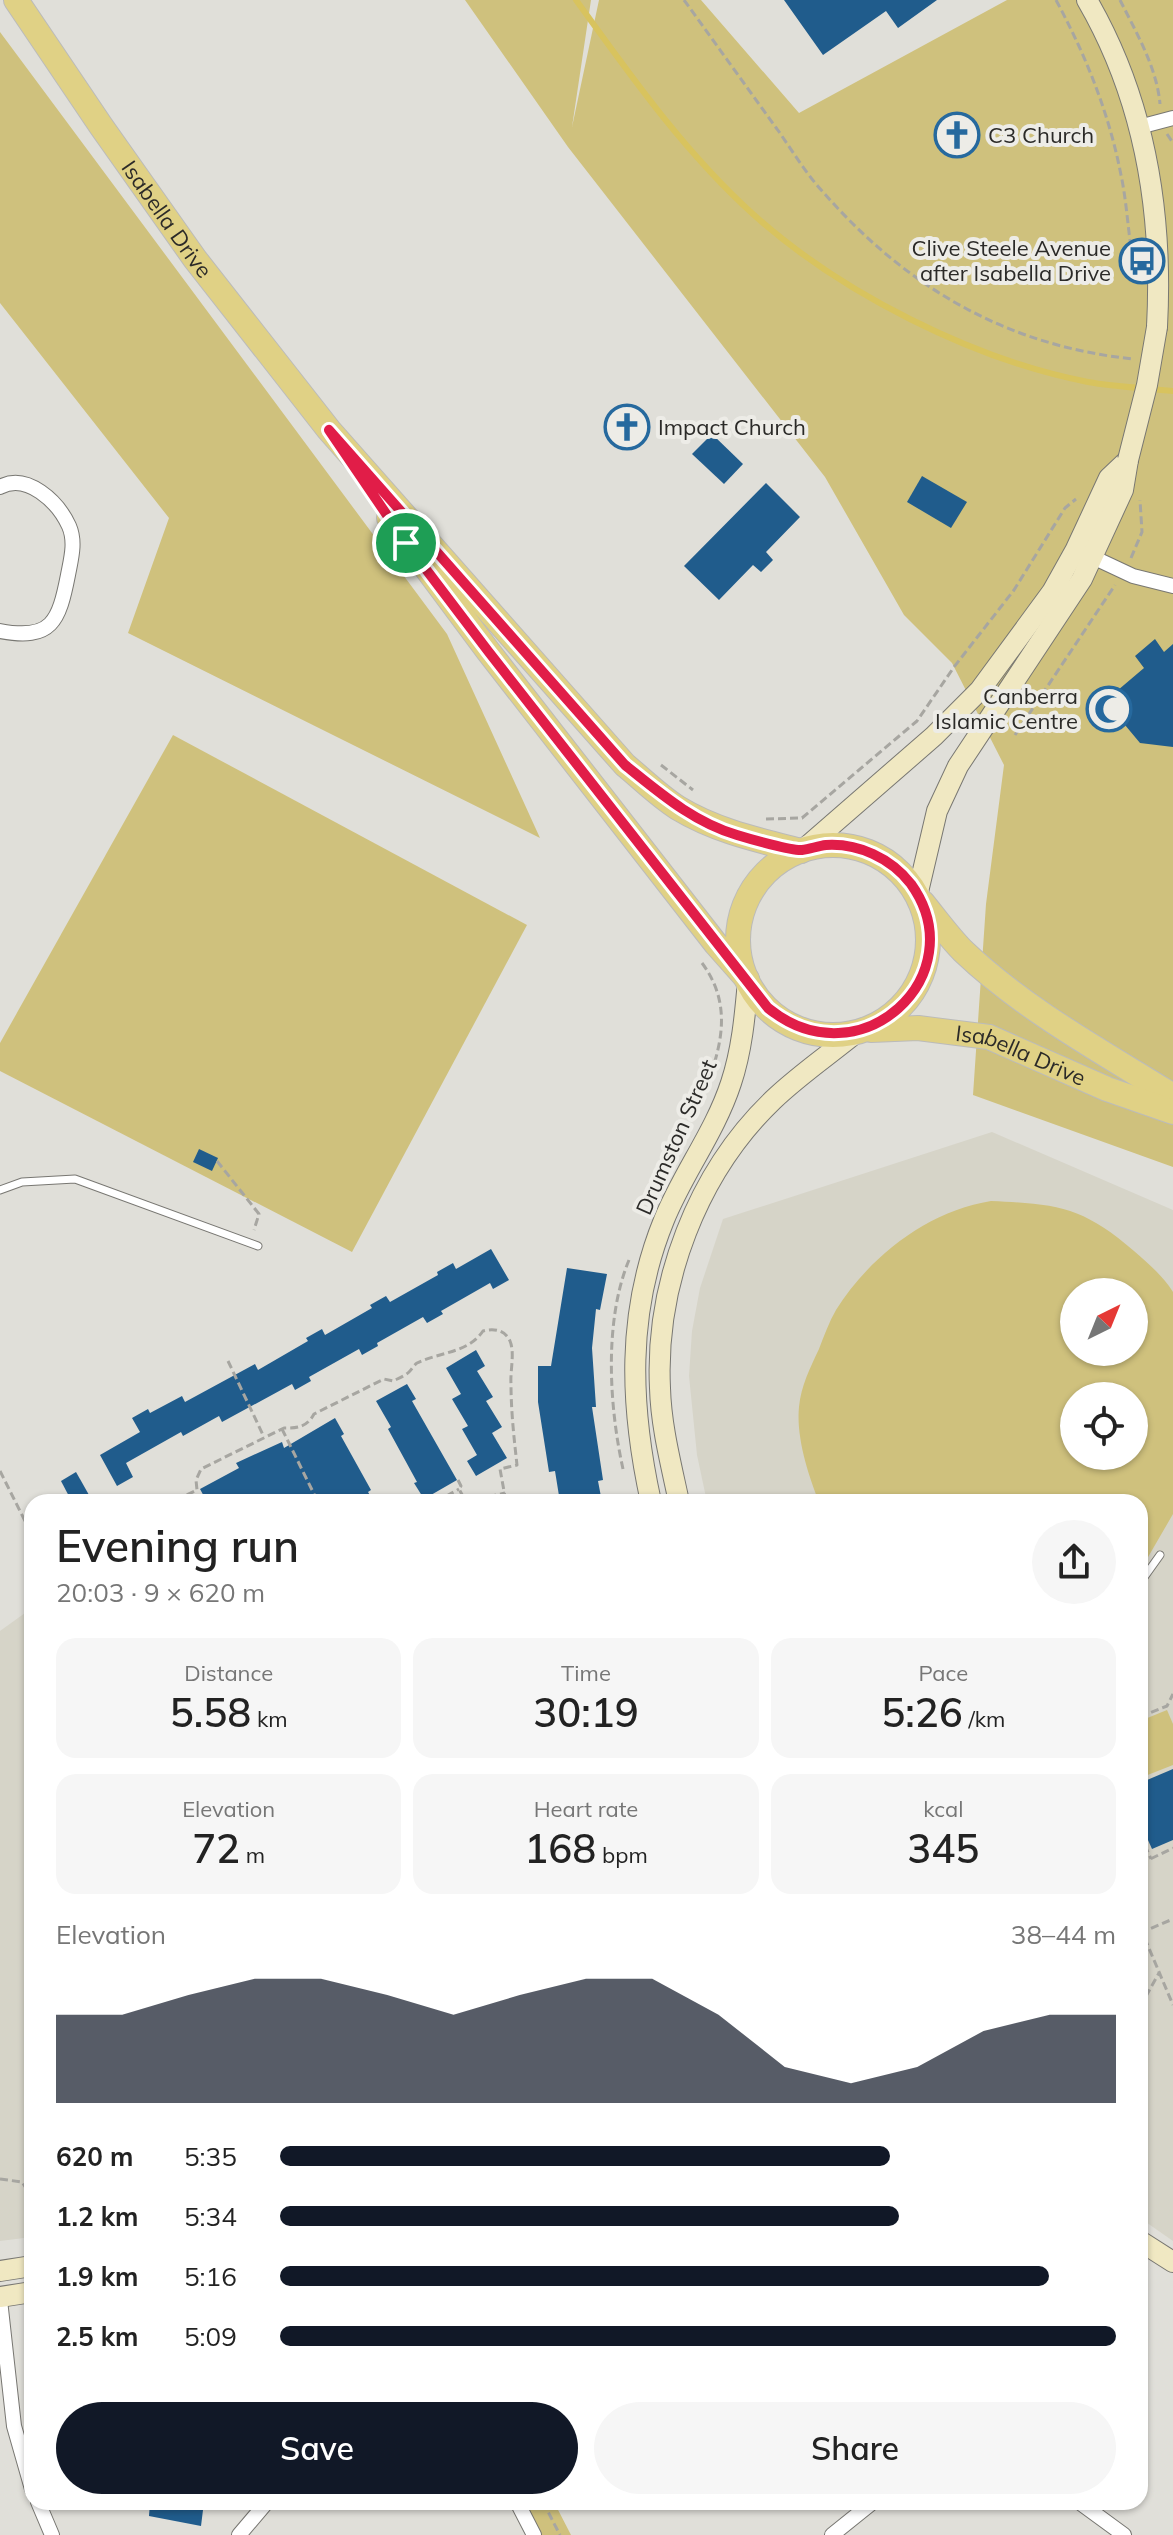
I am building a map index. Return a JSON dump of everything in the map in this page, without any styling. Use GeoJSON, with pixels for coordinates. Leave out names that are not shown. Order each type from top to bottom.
{"type":"FeatureCollection","features":[{"type":"Feature","properties":{"kind":"main road","name":"Isabella Drive"},"geometry":{"type":"LineString","coordinates":[[16,0],[109,139],[195,259],[329,430],[625,765],[676,806],[704,822],[735,834],[802,850]]}},
{"type":"Feature","properties":{"kind":"main road","name":"Isabella Drive"},"geometry":{"type":"LineString","coordinates":[[329,430],[406,543],[479,639],[716,944],[748,980]]}},
{"type":"Feature","properties":{"kind":"main road"},"geometry":{"type":"LineString","coordinates":[[841,845],[873,853],[900,872],[918,897],[926,922],[928,947],[920,978],[896,1011],[876,1025],[859,1031],[828,1034],[796,1027],[768,1008],[748,980],[739,949],[741,915],[747,899],[766,872],[802,850],[841,845]]}},
{"type":"Feature","properties":{"kind":"main road","name":"Isabella Drive"},"geometry":{"type":"LineString","coordinates":[[918,897],[962,950],[1008,989],[1052,1021],[1173,1096]]}},
{"type":"Feature","properties":{"kind":"main road","name":"Isabella Drive"},"geometry":{"type":"LineString","coordinates":[[859,1031],[918,1028],[989,1037],[1107,1089],[1173,1112]]}},
{"type":"Feature","properties":{"kind":"street"},"geometry":{"type":"LineString","coordinates":[[918,897],[937,811],[958,766],[1123,490],[1147,385],[1157,327],[1157,228],[1152,187],[1139,127],[1109,42],[1087,0]]}},
{"type":"Feature","properties":{"kind":"street"},"geometry":{"type":"LineString","coordinates":[[1139,127],[1173,118]]}},
{"type":"Feature","properties":{"kind":"street"},"geometry":{"type":"LineString","coordinates":[[0,487],[7,483],[28,484],[46,495],[69,525],[73,546],[62,608],[55,620],[44,629],[23,636],[0,631]]}},
{"type":"Feature","properties":{"kind":"street"},"geometry":{"type":"LineString","coordinates":[[1085,554],[1133,576],[1173,586]]}},
{"type":"Feature","properties":{"kind":"street"},"geometry":{"type":"LineString","coordinates":[[802,850],[934,736],[980,690],[1059,597]]}},
{"type":"Feature","properties":{"kind":"street","name":"Drumston Street"},"geometry":{"type":"LineString","coordinates":[[649,1494],[640,1450],[634,1392],[636,1333],[646,1276],[672,1200],[711,1130],[731,1084],[743,1034],[748,980]]}},
{"type":"Feature","properties":{"kind":"street"},"geometry":{"type":"LineString","coordinates":[[677,1494],[665,1440],[660,1387],[664,1322],[670,1283],[682,1243],[719,1167],[743,1133],[802,1074],[859,1031]]}},
{"type":"Feature","properties":{"kind":"street"},"geometry":{"type":"LineString","coordinates":[[1148,2246],[1173,2262]]}},
{"type":"Feature","properties":{"kind":"street"},"geometry":{"type":"LineString","coordinates":[[0,2271],[24,2267]]}},
{"type":"Feature","properties":{"kind":"street"},"geometry":{"type":"LineString","coordinates":[[24,2294],[0,2299],[7,2428],[24,2469]]}},
{"type":"Feature","properties":{"kind":"street"},"geometry":{"type":"LineString","coordinates":[[41,2510],[52,2535]]}},
{"type":"Feature","properties":{"kind":"street"},"geometry":{"type":"LineString","coordinates":[[239,2535],[260,2510]]}},
{"type":"Feature","properties":{"kind":"street"},"geometry":{"type":"LineString","coordinates":[[521,2510],[534,2535]]}},
{"type":"Feature","properties":{"kind":"street"},"geometry":{"type":"LineString","coordinates":[[832,2535],[863,2510]]}},
{"type":"Feature","properties":{"kind":"street"},"geometry":{"type":"LineString","coordinates":[[1090,2510],[1124,2535]]}},
{"type":"Feature","properties":{"kind":"lane"},"geometry":{"type":"LineString","coordinates":[[0,1190],[22,1182],[75,1179],[254,1245]]}},
{"type":"Feature","properties":{"kind":"lane"},"geometry":{"type":"LineString","coordinates":[[1148,1572],[1160,1555]]}},
{"type":"Feature","properties":{"kind":"path"},"geometry":{"type":"LineString","coordinates":[[684,0],[822,191],[869,242],[920,281],[1002,328],[1044,343],[1093,355],[1133,359]]}},
{"type":"Feature","properties":{"kind":"path"},"geometry":{"type":"LineString","coordinates":[[1056,0],[1086,60],[1105,113],[1121,176],[1138,282]]}},
{"type":"Feature","properties":{"kind":"path"},"geometry":{"type":"LineString","coordinates":[[1120,0],[1137,32],[1156,81],[1160,106]]}},
{"type":"Feature","properties":{"kind":"path"},"geometry":{"type":"LineString","coordinates":[[760,819],[802,818],[917,721],[1014,590],[1065,508],[1084,494]]}},
{"type":"Feature","properties":{"kind":"path"},"geometry":{"type":"LineString","coordinates":[[1131,559],[1142,532],[1139,497]]}},
{"type":"Feature","properties":{"kind":"path"},"geometry":{"type":"LineString","coordinates":[[1015,735],[1114,587]]}},
{"type":"Feature","properties":{"kind":"path"},"geometry":{"type":"LineString","coordinates":[[651,758],[698,794]]}},
{"type":"Feature","properties":{"kind":"path"},"geometry":{"type":"LineString","coordinates":[[696,955],[718,991],[722,1025],[712,1071],[696,1113]]}},
{"type":"Feature","properties":{"kind":"path"},"geometry":{"type":"LineString","coordinates":[[217,1161],[259,1214],[254,1245]]}},
{"type":"Feature","properties":{"kind":"path"},"geometry":{"type":"LineString","coordinates":[[625,1270],[630,1256]]}},
{"type":"Feature","properties":{"kind":"path"},"geometry":{"type":"LineString","coordinates":[[188,1494],[197,1490],[196,1480],[201,1469],[282,1429],[295,1429],[309,1422],[314,1414],[384,1379],[393,1381],[437,1353],[447,1354],[477,1340],[483,1331],[497,1330],[507,1336],[511,1347],[512,1419],[517,1465],[500,1469],[505,1493],[501,1494]]}},
{"type":"Feature","properties":{"kind":"path"},"geometry":{"type":"LineString","coordinates":[[228,1361],[265,1438]]}},
{"type":"Feature","properties":{"kind":"path"},"geometry":{"type":"LineString","coordinates":[[282,1429],[314,1494]]}},
{"type":"Feature","properties":{"kind":"path"},"geometry":{"type":"LineString","coordinates":[[0,1471],[24,1519]]}},
{"type":"Feature","properties":{"kind":"path"},"geometry":{"type":"LineString","coordinates":[[458,1480],[462,1494]]}},
{"type":"Feature","properties":{"kind":"path"},"geometry":{"type":"LineString","coordinates":[[450,1494],[459,1489]]}},
{"type":"Feature","properties":{"kind":"path"},"geometry":{"type":"LineString","coordinates":[[1148,1714],[1167,1706],[1173,1694]]}},
{"type":"Feature","properties":{"kind":"path"},"geometry":{"type":"LineString","coordinates":[[1148,1860],[1173,1848]]}},
{"type":"Feature","properties":{"kind":"path"},"geometry":{"type":"LineString","coordinates":[[1148,1852],[1151,1859]]}},
{"type":"Feature","properties":{"kind":"path"},"geometry":{"type":"LineString","coordinates":[[1148,1928],[1173,1919]]}},
{"type":"Feature","properties":{"kind":"path"},"geometry":{"type":"LineString","coordinates":[[1148,1947],[1173,2005]]}},
{"type":"Feature","properties":{"kind":"path"},"geometry":{"type":"LineString","coordinates":[[1148,1993],[1159,1973]]}},
{"type":"Feature","properties":{"kind":"path"},"geometry":{"type":"LineString","coordinates":[[0,2179],[22,2182],[24,2185]]}},
{"type":"Feature","properties":{"kind":"path"},"geometry":{"type":"LineString","coordinates":[[547,2510],[560,2535]]}},
{"type":"Feature","properties":{"kind":"shaded area"},"geometry":{"type":"Polygon","coordinates":[[[465,0],[591,0],[572,127],[599,0],[701,0],[799,113],[1007,0],[1173,0],[1173,1167],[973,1095],[986,904],[1004,765],[952,663],[904,615],[825,477],[568,147],[465,0]]]}},
{"type":"Feature","properties":{"kind":"shaded area"},"geometry":{"type":"Polygon","coordinates":[[[0,32],[447,634],[540,838],[128,633],[169,518],[0,303],[0,32]]]}},
{"type":"Feature","properties":{"kind":"shaded area"},"geometry":{"type":"Polygon","coordinates":[[[173,735],[527,925],[352,1252],[0,1071],[0,1043],[173,735]]]}},
{"type":"Feature","properties":{"kind":"shaded area"},"geometry":{"type":"Polygon","coordinates":[[[992,1132],[1173,1210],[1173,2241],[1148,2224],[1148,1494],[705,1494],[697,1455],[689,1376],[692,1331],[700,1288],[723,1219],[992,1132]]]}},
{"type":"Feature","properties":{"kind":"shaded area"},"geometry":{"type":"Polygon","coordinates":[[[991,1201],[1034,1204],[1068,1211],[1116,1236],[1160,1275],[1173,1292],[1173,1514],[1148,1557],[1148,1494],[816,1494],[801,1443],[799,1407],[806,1377],[833,1315],[850,1290],[883,1254],[923,1226],[968,1206],[991,1201]]]}},
{"type":"Feature","properties":{"kind":"shaded area"},"geometry":{"type":"Polygon","coordinates":[[[24,1614],[24,2238],[0,2241],[0,1631],[24,1614]]]}},
{"type":"Feature","properties":{"kind":"shaded area"},"geometry":{"type":"Polygon","coordinates":[[[1167,1710],[1173,1724],[1173,1765],[1148,1775],[1148,1718],[1167,1710]]]}},
{"type":"Feature","properties":{"kind":"shaded area"},"geometry":{"type":"Polygon","coordinates":[[[521,2510],[558,2510],[571,2535],[534,2535],[521,2510]]]}},
{"type":"Feature","properties":{"kind":"building"},"geometry":{"type":"Polygon","coordinates":[[[784,0],[937,0],[898,28],[886,11],[823,55],[784,0]]]}},
{"type":"Feature","properties":{"kind":"building"},"geometry":{"type":"Polygon","coordinates":[[[712,434],[743,464],[724,484],[692,454],[712,434]]]}},
{"type":"Feature","properties":{"kind":"building"},"geometry":{"type":"Polygon","coordinates":[[[922,476],[967,502],[951,528],[907,502],[922,476]]]}},
{"type":"Feature","properties":{"kind":"building"},"geometry":{"type":"Polygon","coordinates":[[[766,483],[800,517],[766,552],[773,560],[761,572],[753,565],[719,600],[684,566],[766,483]]]}},
{"type":"Feature","properties":{"kind":"building"},"geometry":{"type":"Polygon","coordinates":[[[1155,639],[1164,652],[1173,644],[1173,747],[1140,743],[1115,713],[1121,708],[1111,696],[1144,668],[1135,656],[1155,639]]]}},
{"type":"Feature","properties":{"kind":"building"},"geometry":{"type":"Polygon","coordinates":[[[199,1149],[218,1158],[212,1171],[193,1162],[199,1149]]]}},
{"type":"Feature","properties":{"kind":"building"},"geometry":{"type":"Polygon","coordinates":[[[491,1249],[509,1280],[493,1289],[490,1283],[441,1311],[443,1314],[427,1323],[423,1317],[362,1355],[359,1349],[309,1377],[311,1381],[295,1390],[292,1384],[222,1422],[219,1416],[183,1436],[181,1432],[126,1463],[133,1477],[117,1486],[100,1455],[140,1432],[132,1418],[148,1409],[150,1413],[182,1396],[185,1402],[255,1364],[258,1370],[308,1341],[306,1338],[322,1329],[325,1335],[372,1308],[370,1305],[386,1296],[390,1302],[453,1263],[456,1269],[491,1249]]]}},
{"type":"Feature","properties":{"kind":"building"},"geometry":{"type":"Polygon","coordinates":[[[567,1268],[607,1274],[600,1310],[596,1309],[592,1348],[596,1407],[592,1407],[603,1480],[598,1481],[600,1494],[559,1494],[555,1471],[549,1472],[538,1402],[538,1366],[551,1366],[567,1268]]]}},
{"type":"Feature","properties":{"kind":"building"},"geometry":{"type":"Polygon","coordinates":[[[476,1350],[485,1366],[477,1371],[493,1397],[486,1401],[502,1427],[492,1433],[507,1458],[476,1476],[467,1461],[477,1455],[462,1429],[468,1426],[452,1399],[461,1394],[446,1368],[476,1350]]]}},
{"type":"Feature","properties":{"kind":"building"},"geometry":{"type":"Polygon","coordinates":[[[407,1384],[416,1399],[412,1401],[457,1480],[433,1494],[421,1494],[376,1401],[407,1384]]]}},
{"type":"Feature","properties":{"kind":"building"},"geometry":{"type":"Polygon","coordinates":[[[335,1418],[344,1434],[341,1436],[371,1490],[369,1494],[203,1494],[200,1489],[239,1468],[236,1463],[282,1442],[284,1448],[335,1418]]]}},
{"type":"Feature","properties":{"kind":"building"},"geometry":{"type":"Polygon","coordinates":[[[76,1472],[88,1494],[68,1494],[61,1481],[76,1472]]]}},
{"type":"Feature","properties":{"kind":"building"},"geometry":{"type":"Polygon","coordinates":[[[1173,1769],[1173,1840],[1152,1849],[1148,1840],[1148,1780],[1173,1769]]]}},
{"type":"Feature","properties":{"kind":"building"},"geometry":{"type":"Polygon","coordinates":[[[149,2510],[203,2510],[201,2526],[149,2516],[149,2510]]]}},
{"type":"Feature","properties":{"kind":"waterway"},"geometry":{"type":"LineString","coordinates":[[576,0],[659,112],[705,166],[754,215],[827,271],[911,320],[1000,358],[1088,382],[1173,391]]}},
{"type":"Feature","properties":{"kind":"place","name":"C3 Church"},"geometry":{"type":"Point","coordinates":[957,135]}},
{"type":"Feature","properties":{"kind":"place","name":"Clive Steele Avenue after Isabella Drive"},"geometry":{"type":"Point","coordinates":[1142,261]}},
{"type":"Feature","properties":{"kind":"place","name":"Impact Church"},"geometry":{"type":"Point","coordinates":[627,427]}},
{"type":"Feature","properties":{"kind":"place","name":"Canberra Islamic Centre"},"geometry":{"type":"Point","coordinates":[1109,709]}},
{"type":"Feature","properties":{"kind":"route"},"geometry":{"type":"LineString","coordinates":[[329,430],[625,765],[676,806],[704,822],[735,834],[801,851],[824,845],[857,848],[873,853],[900,872],[919,899],[928,930],[926,963],[902,1005],[876,1025],[845,1034],[812,1032],[796,1027],[768,1008],[406,543],[329,430]]}}]}
